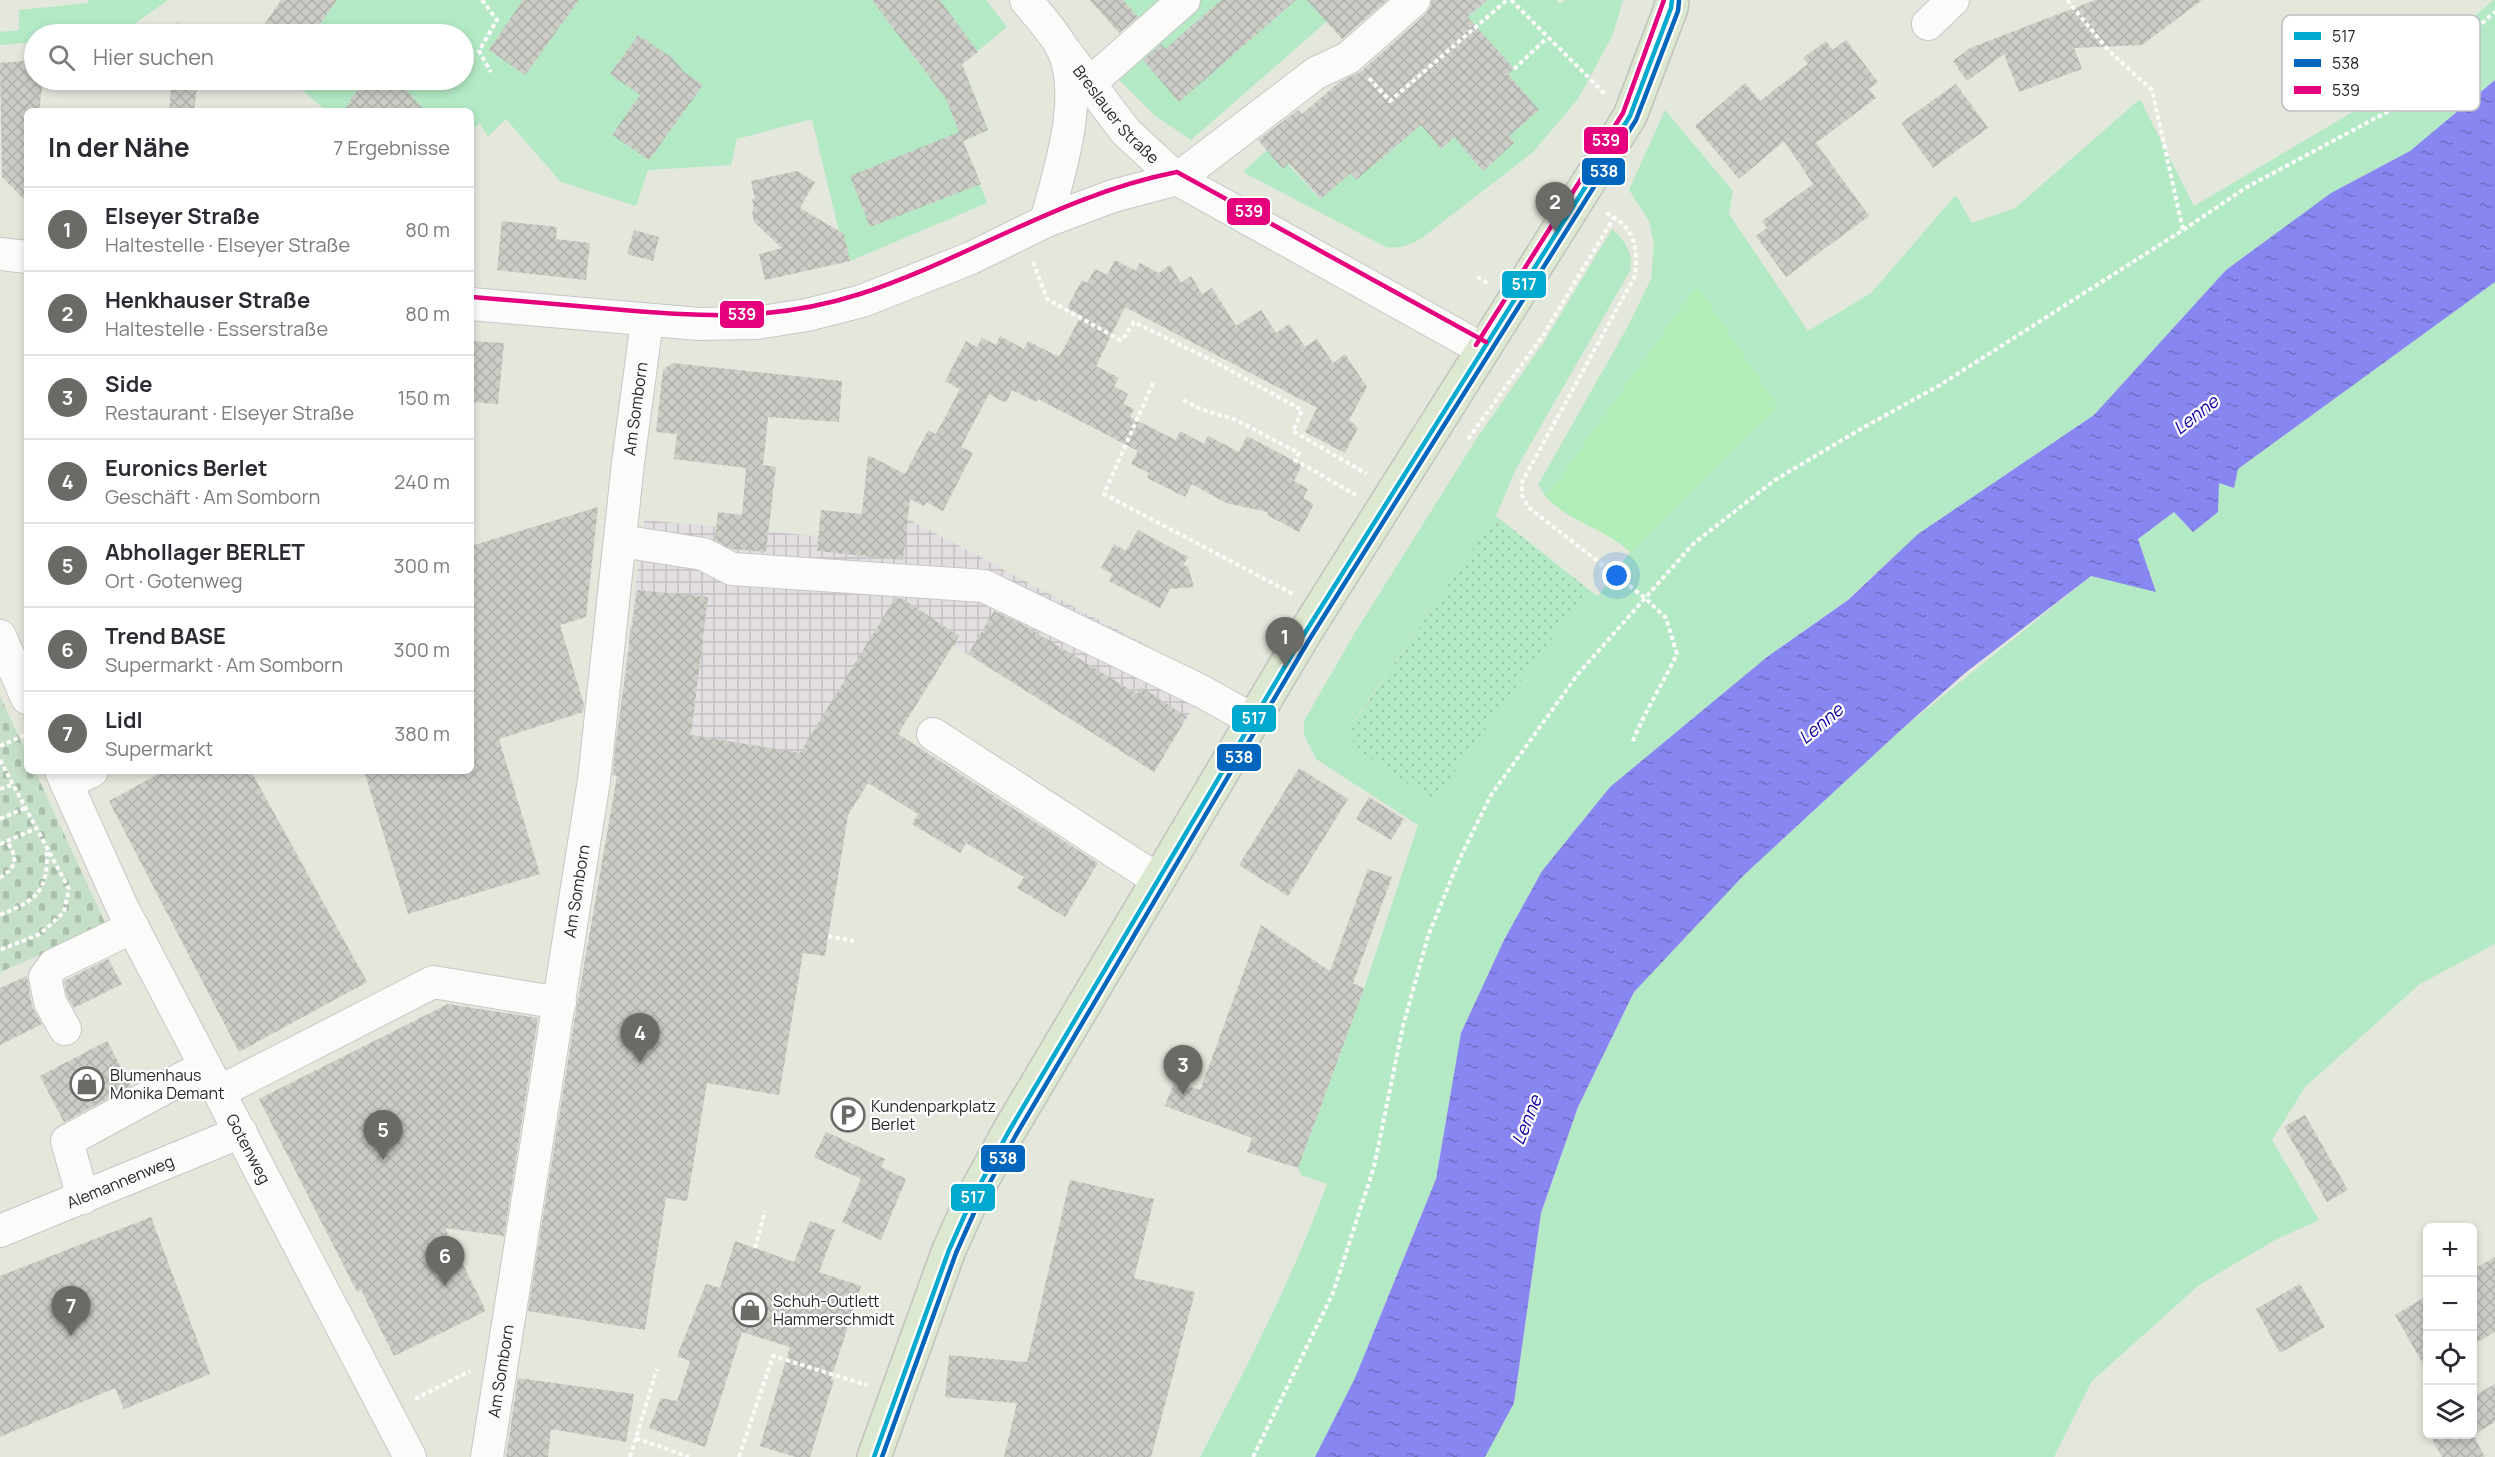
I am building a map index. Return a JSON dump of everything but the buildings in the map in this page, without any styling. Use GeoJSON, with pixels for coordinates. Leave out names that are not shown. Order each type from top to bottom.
{"type":"FeatureCollection","features":[{"type":"Feature","properties":{"kind":"main road"},"geometry":{"type":"LineString","coordinates":[[874,1457],[949,1250],[971,1201],[1009,1131],[1320,608],[1630,116],[1672,0]]}},
{"type":"Feature","properties":{"kind":"street","name":"Breslauer Straße"},"geometry":{"type":"LineString","coordinates":[[1026,0],[1126,132],[1178,179],[1482,349]]}},
{"type":"Feature","properties":{"kind":"street"},"geometry":{"type":"LineString","coordinates":[[1090,83],[1184,0]]}},
{"type":"Feature","properties":{"kind":"street"},"geometry":{"type":"LineString","coordinates":[[474,304],[699,324],[756,323],[807,315],[862,301],[971,258],[1034,227],[1113,196],[1178,179],[1317,73],[1350,57],[1414,0]]}},
{"type":"Feature","properties":{"kind":"street"},"geometry":{"type":"LineString","coordinates":[[1928,24],[1953,0]]}},
{"type":"Feature","properties":{"kind":"street","name":"Breslauer Straße"},"geometry":{"type":"LineString","coordinates":[[1034,227],[1068,141],[1072,83],[1061,46]]}},
{"type":"Feature","properties":{"kind":"street"},"geometry":{"type":"LineString","coordinates":[[0,254],[24,258]]}},
{"type":"Feature","properties":{"kind":"street","name":"Am Somborn"},"geometry":{"type":"LineString","coordinates":[[487,1457],[594,780],[628,463],[647,321]]}},
{"type":"Feature","properties":{"kind":"street"},"geometry":{"type":"LineString","coordinates":[[621,542],[703,554],[732,569],[984,586],[1201,691],[1253,720]]}},
{"type":"Feature","properties":{"kind":"street"},"geometry":{"type":"LineString","coordinates":[[0,636],[20,664],[24,683]]}},
{"type":"Feature","properties":{"kind":"street"},"geometry":{"type":"LineString","coordinates":[[933,734],[1158,880]]}},
{"type":"Feature","properties":{"kind":"street","name":"Gotenweg"},"geometry":{"type":"LineString","coordinates":[[73,775],[133,927],[410,1457]]}},
{"type":"Feature","properties":{"kind":"street"},"geometry":{"type":"LineString","coordinates":[[65,1029],[50,1002],[45,977],[54,965],[133,927]]}},
{"type":"Feature","properties":{"kind":"street"},"geometry":{"type":"LineString","coordinates":[[82,1197],[67,1141],[433,982],[560,1003]]}},
{"type":"Feature","properties":{"kind":"street","name":"Alemannenweg"},"geometry":{"type":"LineString","coordinates":[[0,1231],[241,1132]]}},
{"type":"Feature","properties":{"kind":"path"},"geometry":{"type":"LineString","coordinates":[[482,0],[497,20],[479,51],[491,72]]}},
{"type":"Feature","properties":{"kind":"path"},"geometry":{"type":"LineString","coordinates":[[1350,57],[1390,101],[1509,0],[1630,116]]}},
{"type":"Feature","properties":{"kind":"path"},"geometry":{"type":"LineString","coordinates":[[2067,0],[2109,50],[2152,90],[2183,230]]}},
{"type":"Feature","properties":{"kind":"path"},"geometry":{"type":"LineString","coordinates":[[2480,29],[2495,12]]}},
{"type":"Feature","properties":{"kind":"path"},"geometry":{"type":"LineString","coordinates":[[1514,69],[1547,38]]}},
{"type":"Feature","properties":{"kind":"path"},"geometry":{"type":"LineString","coordinates":[[1253,1457],[1333,1293],[1374,1167],[1403,1026],[1428,936],[1460,858],[1491,795],[1578,674],[1694,544],[1775,480],[1859,429],[1940,385],[2247,187],[2389,111]]}},
{"type":"Feature","properties":{"kind":"path"},"geometry":{"type":"LineString","coordinates":[[1576,199],[1621,222],[1634,240],[1637,255],[1635,276],[1522,482],[1522,495],[1528,507],[1645,598],[1666,618],[1677,654],[1664,682],[1644,712],[1632,743]]}},
{"type":"Feature","properties":{"kind":"path"},"geometry":{"type":"LineString","coordinates":[[1434,426],[1467,440],[1544,334],[1614,217]]}},
{"type":"Feature","properties":{"kind":"path"},"geometry":{"type":"LineString","coordinates":[[1034,227],[1047,299],[1120,340],[1134,322],[1302,410],[1293,431],[1388,500]]}},
{"type":"Feature","properties":{"kind":"path"},"geometry":{"type":"LineString","coordinates":[[1153,383],[1104,494],[1320,608]]}},
{"type":"Feature","properties":{"kind":"path"},"geometry":{"type":"LineString","coordinates":[[1183,400],[1201,409],[1236,420],[1299,453],[1295,460],[1388,500]]}},
{"type":"Feature","properties":{"kind":"path"},"geometry":{"type":"LineString","coordinates":[[0,746],[24,735]]}},
{"type":"Feature","properties":{"kind":"path"},"geometry":{"type":"LineString","coordinates":[[0,760],[69,889],[64,912],[40,934],[0,950]]}},
{"type":"Feature","properties":{"kind":"path"},"geometry":{"type":"LineString","coordinates":[[0,789],[14,784]]}},
{"type":"Feature","properties":{"kind":"path"},"geometry":{"type":"LineString","coordinates":[[0,819],[27,807]]}},
{"type":"Feature","properties":{"kind":"path"},"geometry":{"type":"LineString","coordinates":[[0,844],[37,828]]}},
{"type":"Feature","properties":{"kind":"path"},"geometry":{"type":"LineString","coordinates":[[0,878],[15,863],[13,852],[7,841]]}},
{"type":"Feature","properties":{"kind":"path"},"geometry":{"type":"LineString","coordinates":[[0,915],[31,902],[48,871],[47,848]]}},
{"type":"Feature","properties":{"kind":"path"},"geometry":{"type":"LineString","coordinates":[[828,936],[854,941]]}},
{"type":"Feature","properties":{"kind":"path"},"geometry":{"type":"LineString","coordinates":[[755,1248],[765,1211]]}},
{"type":"Feature","properties":{"kind":"path"},"geometry":{"type":"LineString","coordinates":[[387,1413],[503,1354]]}},
{"type":"Feature","properties":{"kind":"path"},"geometry":{"type":"LineString","coordinates":[[739,1457],[773,1356],[896,1394]]}},
{"type":"Feature","properties":{"kind":"path"},"geometry":{"type":"LineString","coordinates":[[630,1457],[657,1369]]}},
{"type":"Feature","properties":{"kind":"path"},"geometry":{"type":"LineString","coordinates":[[636,1438],[689,1457]]}},
{"type":"Feature","properties":{"kind":"shaded area"},"geometry":{"type":"Polygon","coordinates":[[[863,495],[1210,679],[1154,772],[953,645],[849,813],[612,775],[644,520],[859,540],[863,495]]]}},
{"type":"Feature","properties":{"kind":"green space"},"geometry":{"type":"Polygon","coordinates":[[[88,0],[168,0],[134,24],[24,24],[24,43],[0,45],[0,32],[19,30],[19,10],[88,3],[88,0]]]}},
{"type":"Feature","properties":{"kind":"green space"},"geometry":{"type":"Polygon","coordinates":[[[337,0],[986,0],[1007,27],[962,64],[988,130],[963,141],[987,203],[850,261],[844,235],[840,236],[812,119],[737,139],[731,165],[648,170],[636,206],[561,182],[506,119],[488,137],[480,123],[474,128],[474,108],[323,108],[302,90],[474,90],[474,24],[320,24],[337,0]]]}},
{"type":"Feature","properties":{"kind":"green space"},"geometry":{"type":"Polygon","coordinates":[[[1123,0],[1173,0],[1145,26],[1123,0]]]}},
{"type":"Feature","properties":{"kind":"green space"},"geometry":{"type":"Polygon","coordinates":[[[1193,0],[1361,0],[1331,26],[1326,22],[1191,140],[1154,115],[1112,73],[1193,0]]]}},
{"type":"Feature","properties":{"kind":"green space"},"geometry":{"type":"Polygon","coordinates":[[[1487,0],[1556,0],[1560,4],[1565,0],[1623,0],[1613,34],[1578,99],[1533,152],[1422,238],[1405,246],[1386,247],[1243,172],[1267,150],[1282,168],[1288,164],[1320,199],[1351,173],[1356,179],[1395,81],[1487,0]]]}},
{"type":"Feature","properties":{"kind":"green space"},"geometry":{"type":"Polygon","coordinates":[[[2495,0],[2495,80],[2480,93],[2480,15],[2476,15],[2495,0]]]}},
{"type":"Feature","properties":{"kind":"green space"},"geometry":{"type":"Polygon","coordinates":[[[2140,99],[2194,206],[2354,111],[2458,111],[2410,151],[2331,193],[2226,270],[2094,415],[1918,534],[1847,600],[1767,657],[1610,787],[1542,871],[1504,940],[1461,1033],[1436,1179],[1355,1378],[1315,1457],[1200,1457],[1284,1288],[1327,1184],[1301,1175],[1298,1168],[1364,989],[1418,825],[1316,759],[1304,735],[1304,721],[1354,634],[1477,438],[1544,342],[1612,229],[1627,248],[1631,258],[1630,271],[1515,471],[1496,516],[1353,722],[1355,748],[1433,801],[1588,589],[1598,596],[1630,552],[1778,407],[1697,286],[1546,497],[1538,485],[1628,326],[1651,279],[1654,244],[1649,221],[1629,190],[1665,110],[1733,191],[1729,214],[1808,331],[1871,293],[1956,195],[1972,223],[2015,208],[2140,99]]]}},
{"type":"Feature","properties":{"kind":"green space"},"geometry":{"type":"Polygon","coordinates":[[[2495,282],[2495,944],[2420,984],[2305,1087],[2272,1140],[2319,1220],[2275,1240],[2199,1285],[2092,1381],[2054,1457],[1485,1457],[1514,1403],[1541,1214],[1578,1107],[1634,992],[1744,875],[1902,729],[2091,576],[2156,591],[2138,539],[2174,512],[2193,532],[2218,483],[2234,488],[2238,469],[2495,282]]]}},
{"type":"Feature","properties":{"kind":"green space"},"geometry":{"type":"Polygon","coordinates":[[[1697,285],[1778,407],[1630,552],[1610,537],[1565,513],[1546,497],[1697,285]]]}},
{"type":"Feature","properties":{"kind":"green space"},"geometry":{"type":"Polygon","coordinates":[[[1496,516],[1588,589],[1433,801],[1355,748],[1352,736],[1353,723],[1496,516]]]}},
{"type":"Feature","properties":{"kind":"green space"},"geometry":{"type":"Polygon","coordinates":[[[0,696],[24,748],[24,774],[36,774],[107,927],[0,972],[0,696]]]}},
{"type":"Feature","properties":{"kind":"water","name":"Lenne"},"geometry":{"type":"Polygon","coordinates":[[[2495,80],[2495,282],[2238,469],[2234,488],[2219,483],[2218,512],[2193,532],[2174,512],[2138,539],[2156,592],[2091,576],[1965,673],[1744,875],[1634,992],[1578,1107],[1541,1213],[1514,1403],[1485,1457],[1315,1457],[1355,1378],[1436,1179],[1461,1033],[1504,940],[1542,871],[1610,787],[1767,657],[1848,600],[1918,534],[2094,415],[2226,270],[2331,193],[2410,151],[2458,111],[2480,111],[2480,93],[2495,80]]]}},
{"type":"Feature","properties":{"kind":"transit line","name":"539"},"geometry":{"type":"LineString","coordinates":[[1476,345],[1623,113],[1664,0]]}},
{"type":"Feature","properties":{"kind":"transit line","name":"517"},"geometry":{"type":"LineString","coordinates":[[874,1457],[949,1250],[971,1201],[1009,1131],[1303,636],[1630,116],[1672,0]]}},
{"type":"Feature","properties":{"kind":"transit line","name":"538"},"geometry":{"type":"LineString","coordinates":[[882,1457],[956,1253],[978,1204],[1016,1135],[1309,640],[1636,120],[1678,11],[1679,1]]}},
{"type":"Feature","properties":{"kind":"transit line","name":"539"},"geometry":{"type":"LineString","coordinates":[[474,297],[676,314],[736,315],[797,309],[860,294],[900,280],[1095,195],[1177,172],[1486,342]]}},
{"type":"Feature","properties":{"kind":"place","name":"Henkhauser Straße"},"geometry":{"type":"Point","coordinates":[1555,232]}},
{"type":"Feature","properties":{"kind":"place","name":"Elseyer Straße"},"geometry":{"type":"Point","coordinates":[1285,667]}},
{"type":"Feature","properties":{"kind":"place","name":"Euronics Berlet"},"geometry":{"type":"Point","coordinates":[640,1063]}},
{"type":"Feature","properties":{"kind":"place","name":"Blumenhaus Monika Demant"},"geometry":{"type":"Point","coordinates":[87,1084]}},
{"type":"Feature","properties":{"kind":"place","name":"Side"},"geometry":{"type":"Point","coordinates":[1183,1095]}},
{"type":"Feature","properties":{"kind":"place","name":"Kundenparkplatz Berlet"},"geometry":{"type":"Point","coordinates":[848,1115]}},
{"type":"Feature","properties":{"kind":"place","name":"Abhollager BERLET"},"geometry":{"type":"Point","coordinates":[383,1160]}},
{"type":"Feature","properties":{"kind":"place","name":"Trend BASE"},"geometry":{"type":"Point","coordinates":[445,1286]}},
{"type":"Feature","properties":{"kind":"place","name":"Schuh-Outlett Hammerschmidt"},"geometry":{"type":"Point","coordinates":[750,1310]}},
{"type":"Feature","properties":{"kind":"place","name":"Lidl"},"geometry":{"type":"Point","coordinates":[71,1336]}}]}
